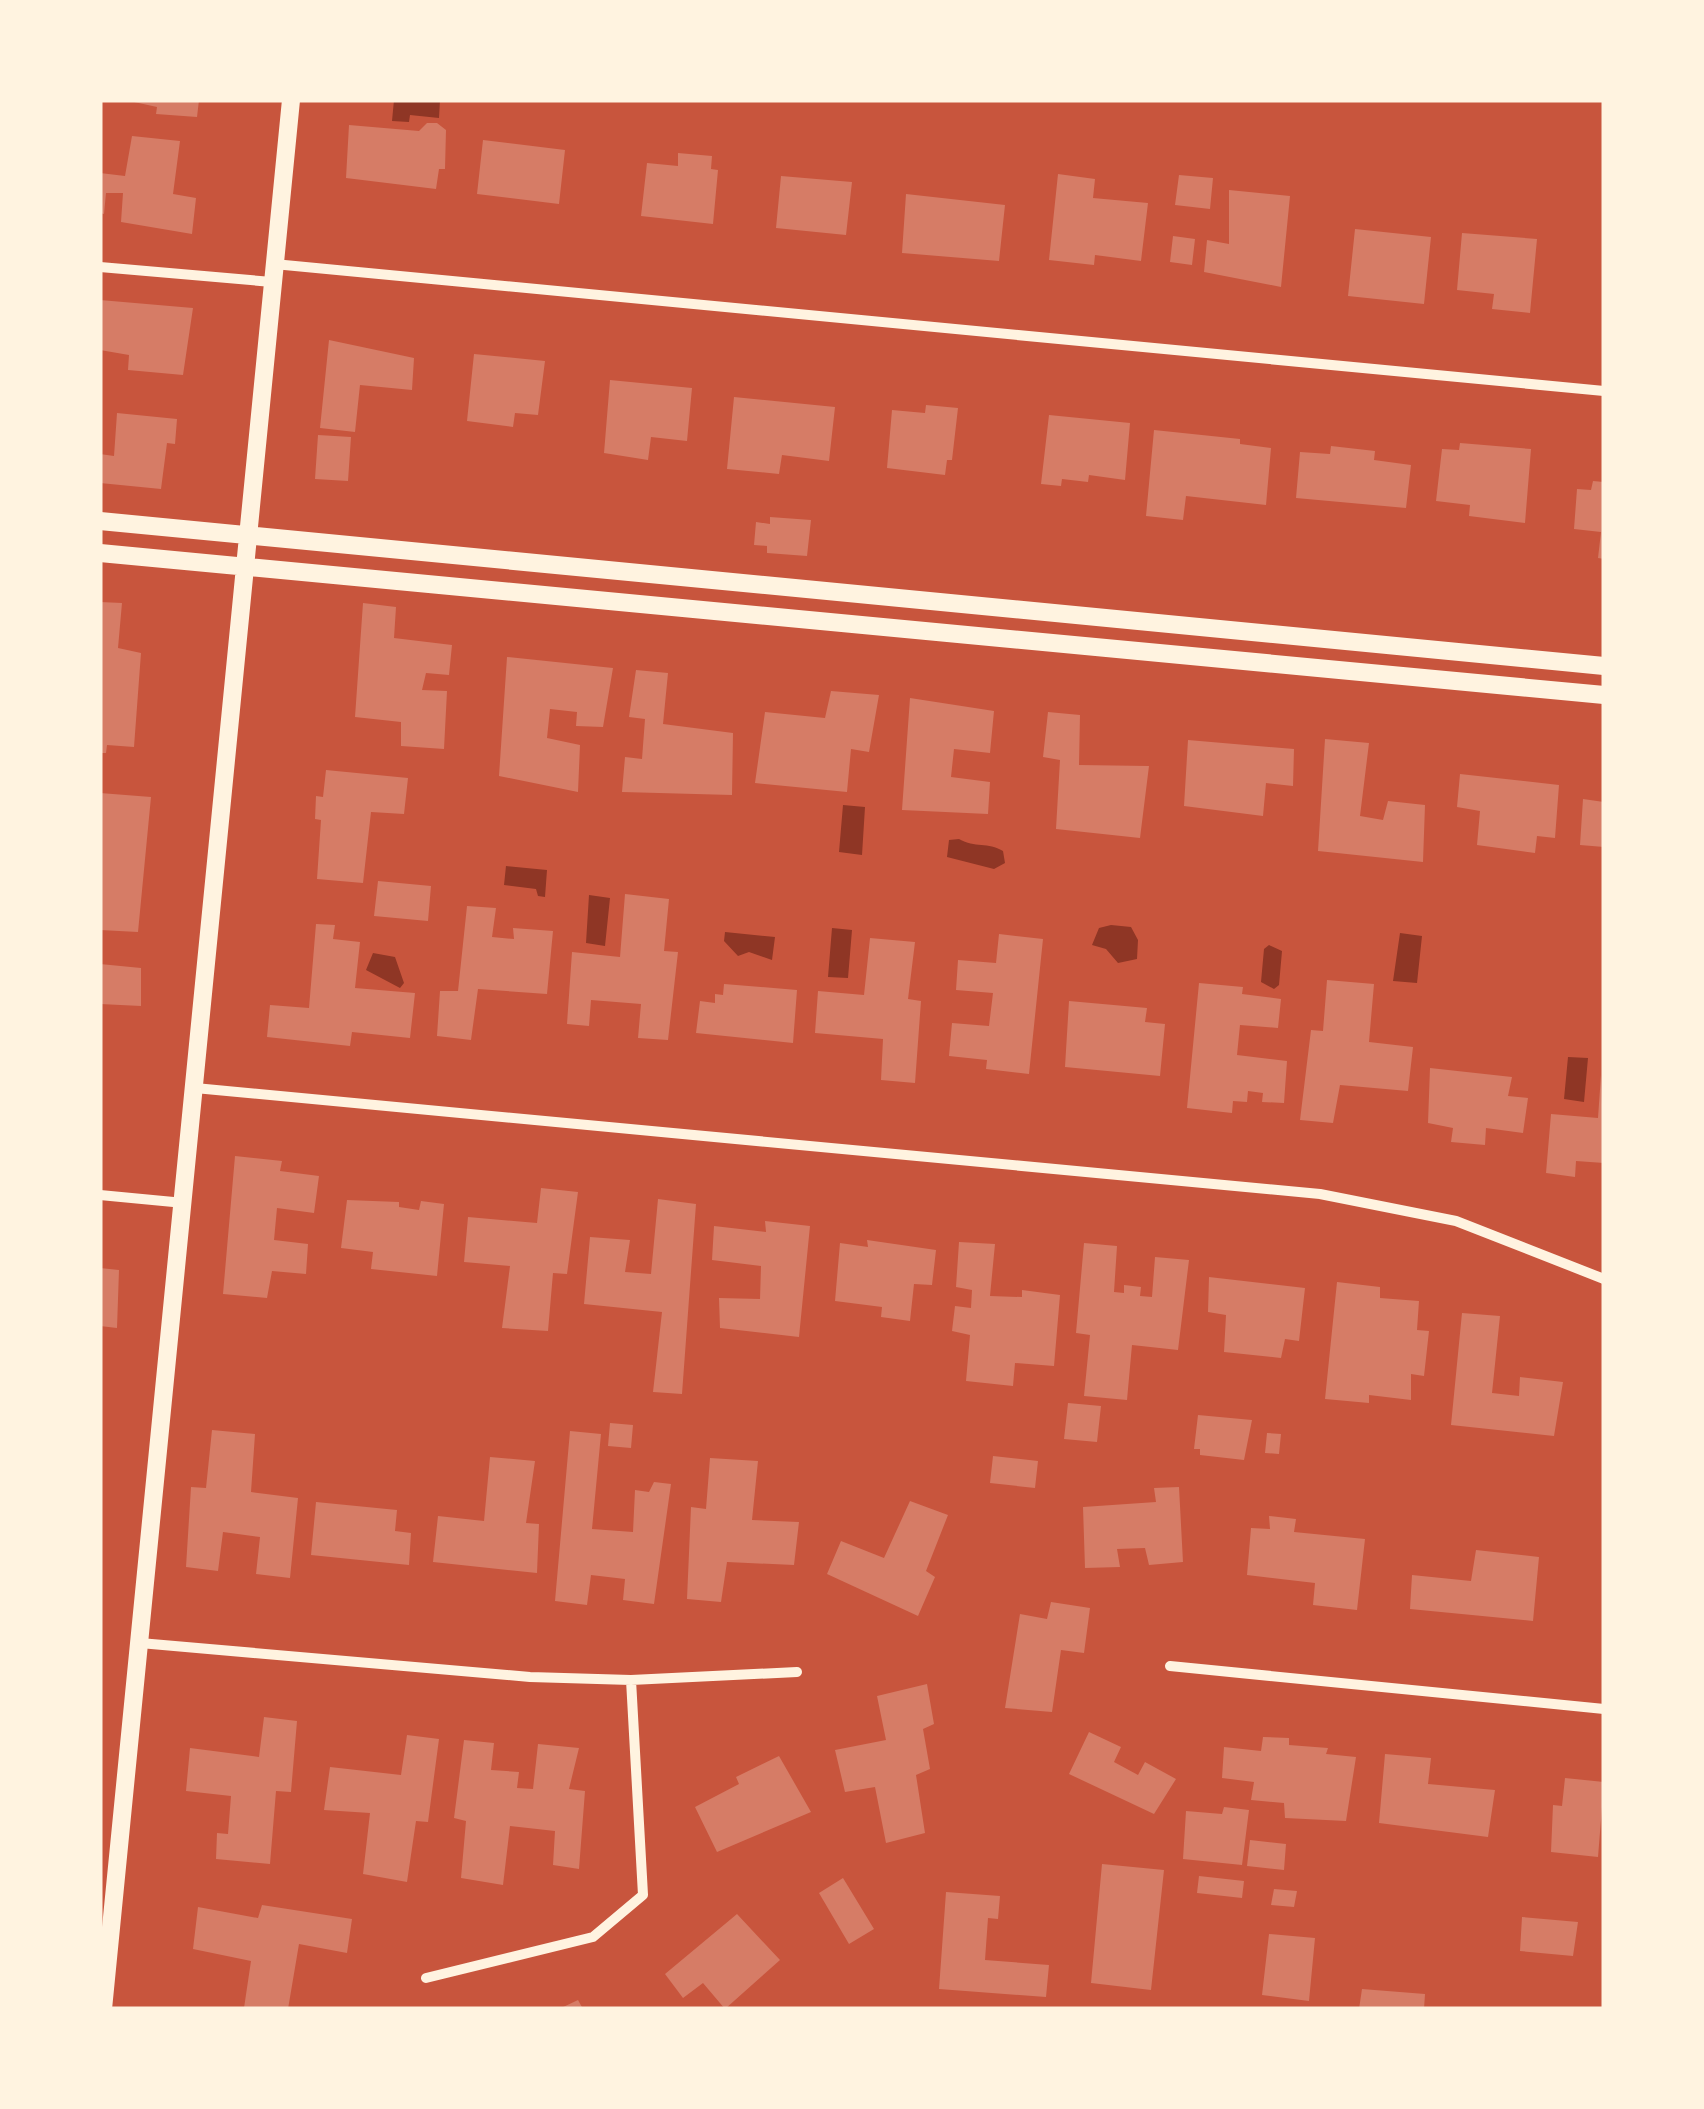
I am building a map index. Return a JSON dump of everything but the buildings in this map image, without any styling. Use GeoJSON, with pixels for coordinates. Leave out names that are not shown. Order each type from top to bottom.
{"type":"FeatureCollection","features":[{"type":"Feature","properties":{"kind":"street"},"geometry":{"type":"LineString","coordinates":[[102,2009],[291,100]]}},
{"type":"Feature","properties":{"kind":"street"},"geometry":{"type":"LineString","coordinates":[[100,267],[273,273],[1604,391]]}},
{"type":"Feature","properties":{"kind":"street"},"geometry":{"type":"LineString","coordinates":[[100,522],[1604,666]]}},
{"type":"Feature","properties":{"kind":"street"},"geometry":{"type":"LineString","coordinates":[[100,553],[1604,696]]}},
{"type":"Feature","properties":{"kind":"street"},"geometry":{"type":"LineString","coordinates":[[957,634],[960,604]]}},
{"type":"Feature","properties":{"kind":"street"},"geometry":{"type":"LineString","coordinates":[[1249,662],[1251,632]]}},
{"type":"Feature","properties":{"kind":"street"},"geometry":{"type":"LineString","coordinates":[[195,1088],[1320,1194],[1456,1221],[1604,1280]]}},
{"type":"Feature","properties":{"kind":"street"},"geometry":{"type":"LineString","coordinates":[[100,1194],[184,1203]]}},
{"type":"Feature","properties":{"kind":"street"},"geometry":{"type":"LineString","coordinates":[[140,1643],[530,1678],[630,1680],[797,1672]]}},
{"type":"Feature","properties":{"kind":"street"},"geometry":{"type":"LineString","coordinates":[[1170,1666],[1604,1709]]}},
{"type":"Feature","properties":{"kind":"street"},"geometry":{"type":"LineString","coordinates":[[426,1978],[593,1936],[643,1895],[630,1680]]}},
{"type":"Feature","properties":{"kind":"shaded area"},"geometry":{"type":"Polygon","coordinates":[[[394,100],[440,100],[439,118],[410,115],[409,122],[392,121],[394,100]]]}},
{"type":"Feature","properties":{"kind":"shaded area"},"geometry":{"type":"Polygon","coordinates":[[[843,805],[865,807],[862,855],[839,852],[843,805]]]}},
{"type":"Feature","properties":{"kind":"shaded area"},"geometry":{"type":"Polygon","coordinates":[[[949,840],[1003,851],[1005,863],[994,869],[947,857],[949,840]]]}},
{"type":"Feature","properties":{"kind":"shaded area"},"geometry":{"type":"Polygon","coordinates":[[[506,866],[547,870],[545,897],[538,896],[536,889],[504,885],[506,866]]]}},
{"type":"Feature","properties":{"kind":"shaded area"},"geometry":{"type":"Polygon","coordinates":[[[589,895],[610,898],[605,946],[586,943],[589,895]]]}},
{"type":"Feature","properties":{"kind":"shaded area"},"geometry":{"type":"Polygon","coordinates":[[[1131,927],[1138,940],[1137,959],[1118,963],[1106,949],[1092,945],[1099,928],[1131,927]]]}},
{"type":"Feature","properties":{"kind":"shaded area"},"geometry":{"type":"Polygon","coordinates":[[[832,928],[852,930],[848,978],[828,977],[832,928]]]}},
{"type":"Feature","properties":{"kind":"shaded area"},"geometry":{"type":"Polygon","coordinates":[[[725,932],[775,937],[772,960],[749,952],[738,956],[724,941],[725,932]]]}},
{"type":"Feature","properties":{"kind":"shaded area"},"geometry":{"type":"Polygon","coordinates":[[[1400,933],[1422,936],[1417,983],[1393,981],[1400,933]]]}},
{"type":"Feature","properties":{"kind":"shaded area"},"geometry":{"type":"Polygon","coordinates":[[[1269,945],[1282,951],[1279,985],[1274,989],[1261,982],[1264,949],[1269,945]]]}},
{"type":"Feature","properties":{"kind":"shaded area"},"geometry":{"type":"Polygon","coordinates":[[[373,953],[395,957],[404,983],[400,988],[366,970],[373,953]]]}},
{"type":"Feature","properties":{"kind":"shaded area"},"geometry":{"type":"Polygon","coordinates":[[[1568,1057],[1588,1058],[1584,1102],[1564,1099],[1568,1057]]]}}]}
